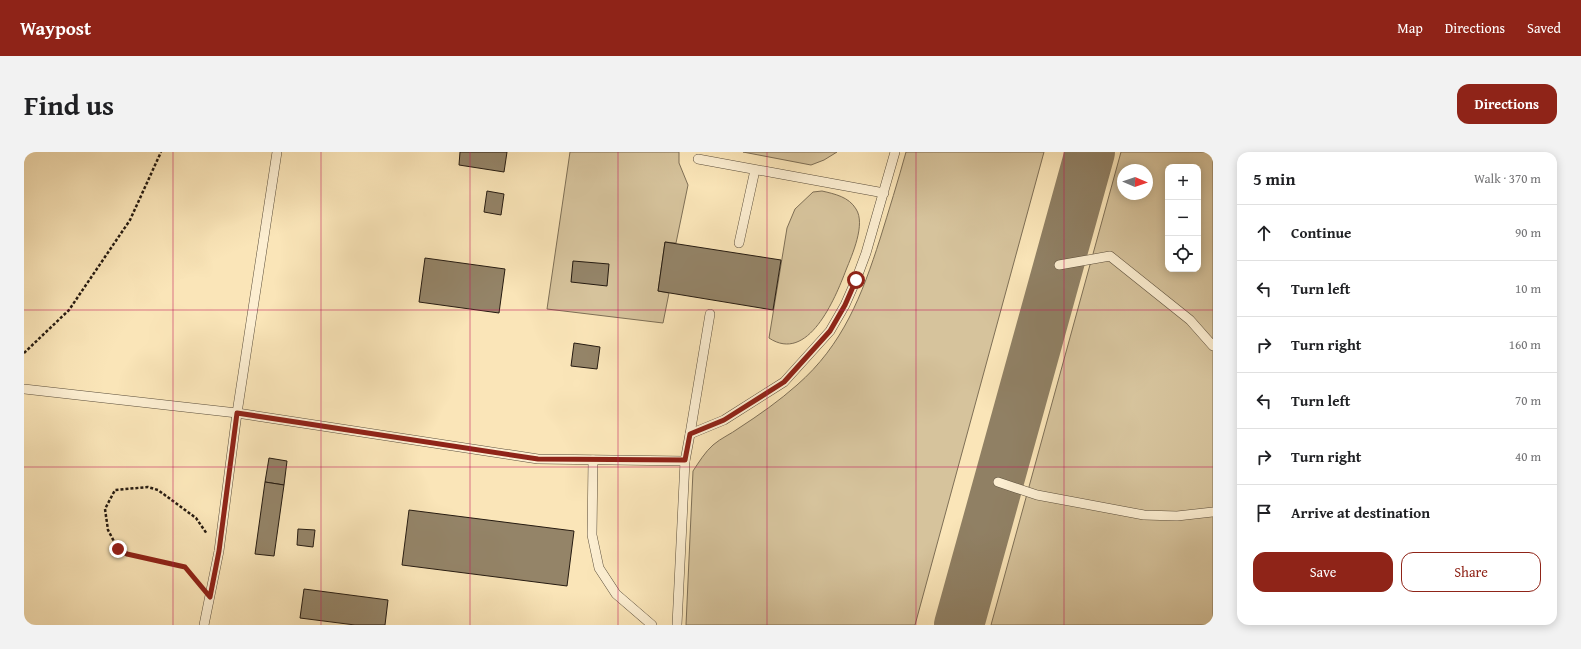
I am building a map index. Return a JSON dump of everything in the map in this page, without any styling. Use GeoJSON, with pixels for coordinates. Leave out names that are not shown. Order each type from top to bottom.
{"type":"FeatureCollection","features":[{"type":"Feature","properties":{"kind":"lane"},"geometry":{"type":"LineString","coordinates":[[204,625],[219,551],[237,413],[277,152]]}},
{"type":"Feature","properties":{"kind":"lane"},"geometry":{"type":"LineString","coordinates":[[690,434],[724,420],[784,382],[830,331],[845,305],[856,280],[884,193],[895,152]]}},
{"type":"Feature","properties":{"kind":"lane"},"geometry":{"type":"LineString","coordinates":[[698,159],[884,193]]}},
{"type":"Feature","properties":{"kind":"lane"},"geometry":{"type":"LineString","coordinates":[[739,243],[755,170]]}},
{"type":"Feature","properties":{"kind":"lane"},"geometry":{"type":"LineString","coordinates":[[1059,265],[1110,256],[1190,320],[1213,346]]}},
{"type":"Feature","properties":{"kind":"lane"},"geometry":{"type":"LineString","coordinates":[[677,625],[685,460],[710,314]]}},
{"type":"Feature","properties":{"kind":"lane"},"geometry":{"type":"LineString","coordinates":[[24,390],[237,413],[538,459],[685,460]]}},
{"type":"Feature","properties":{"kind":"lane"},"geometry":{"type":"LineString","coordinates":[[593,460],[592,535],[600,568],[616,594],[652,625]]}},
{"type":"Feature","properties":{"kind":"lane"},"geometry":{"type":"LineString","coordinates":[[998,482],[1037,495],[1144,515],[1178,516],[1213,512]]}},
{"type":"Feature","properties":{"kind":"path"},"geometry":{"type":"LineString","coordinates":[[24,353],[69,310],[100,265],[130,220],[161,152]]}},
{"type":"Feature","properties":{"kind":"path"},"geometry":{"type":"LineString","coordinates":[[210,597],[185,567],[127,554],[118,549],[108,530],[105,509],[115,490],[148,487],[158,490],[196,518],[219,551]]}},
{"type":"Feature","properties":{"kind":"shaded area"},"geometry":{"type":"Polygon","coordinates":[[[570,152],[679,152],[679,163],[688,185],[676,243],[665,242],[658,291],[669,293],[663,323],[547,309],[570,152]]]}},
{"type":"Feature","properties":{"kind":"shaded area"},"geometry":{"type":"Polygon","coordinates":[[[743,152],[837,152],[824,160],[811,165],[743,152]]]}},
{"type":"Feature","properties":{"kind":"shaded area"},"geometry":{"type":"Polygon","coordinates":[[[906,152],[1044,152],[915,625],[686,625],[693,471],[705,454],[719,440],[761,413],[797,385],[813,370],[839,336],[866,280],[897,185],[906,152]]]}},
{"type":"Feature","properties":{"kind":"shaded area"},"geometry":{"type":"Polygon","coordinates":[[[1121,152],[1213,152],[1213,625],[991,625],[1117,167],[1117,200],[1153,200],[1153,164],[1118,164],[1121,152]]]}},
{"type":"Feature","properties":{"kind":"shaded area"},"geometry":{"type":"Polygon","coordinates":[[[822,191],[832,193],[846,199],[856,209],[859,215],[860,223],[857,240],[835,297],[818,325],[808,336],[796,342],[783,344],[769,338],[787,228],[795,209],[813,192],[822,191]]]}},
{"type":"Feature","properties":{"kind":"building"},"geometry":{"type":"Polygon","coordinates":[[[460,152],[507,152],[504,172],[459,165],[460,152]]]}},
{"type":"Feature","properties":{"kind":"building"},"geometry":{"type":"Polygon","coordinates":[[[487,191],[504,194],[501,215],[484,212],[487,191]]]}},
{"type":"Feature","properties":{"kind":"building"},"geometry":{"type":"Polygon","coordinates":[[[665,242],[781,260],[773,310],[658,291],[665,242]]]}},
{"type":"Feature","properties":{"kind":"building"},"geometry":{"type":"Polygon","coordinates":[[[425,258],[505,269],[499,313],[419,302],[425,258]]]}},
{"type":"Feature","properties":{"kind":"building"},"geometry":{"type":"Polygon","coordinates":[[[573,261],[609,264],[607,286],[571,282],[573,261]]]}},
{"type":"Feature","properties":{"kind":"building"},"geometry":{"type":"Polygon","coordinates":[[[574,343],[600,347],[597,369],[571,366],[574,343]]]}},
{"type":"Feature","properties":{"kind":"building"},"geometry":{"type":"Polygon","coordinates":[[[269,458],[287,461],[284,485],[265,482],[269,458]]]}},
{"type":"Feature","properties":{"kind":"building"},"geometry":{"type":"Polygon","coordinates":[[[265,482],[284,485],[274,556],[255,554],[265,482]]]}},
{"type":"Feature","properties":{"kind":"building"},"geometry":{"type":"Polygon","coordinates":[[[409,510],[574,531],[567,586],[402,565],[409,510]]]}},
{"type":"Feature","properties":{"kind":"building"},"geometry":{"type":"Polygon","coordinates":[[[298,529],[315,530],[313,547],[297,545],[298,529]]]}},
{"type":"Feature","properties":{"kind":"building"},"geometry":{"type":"Polygon","coordinates":[[[304,589],[388,600],[385,625],[355,625],[300,618],[304,589]]]}},
{"type":"Feature","properties":{"kind":"taxiway"},"geometry":{"type":"LineString","coordinates":[[959,625],[1090,152]]}},
{"type":"Feature","properties":{"kind":"route"},"geometry":{"type":"LineString","coordinates":[[118,549],[127,554],[185,567],[210,597],[219,551],[237,413],[538,459],[685,460],[690,434],[724,420],[784,382],[812,353],[830,331],[845,305],[856,280]]}}]}
